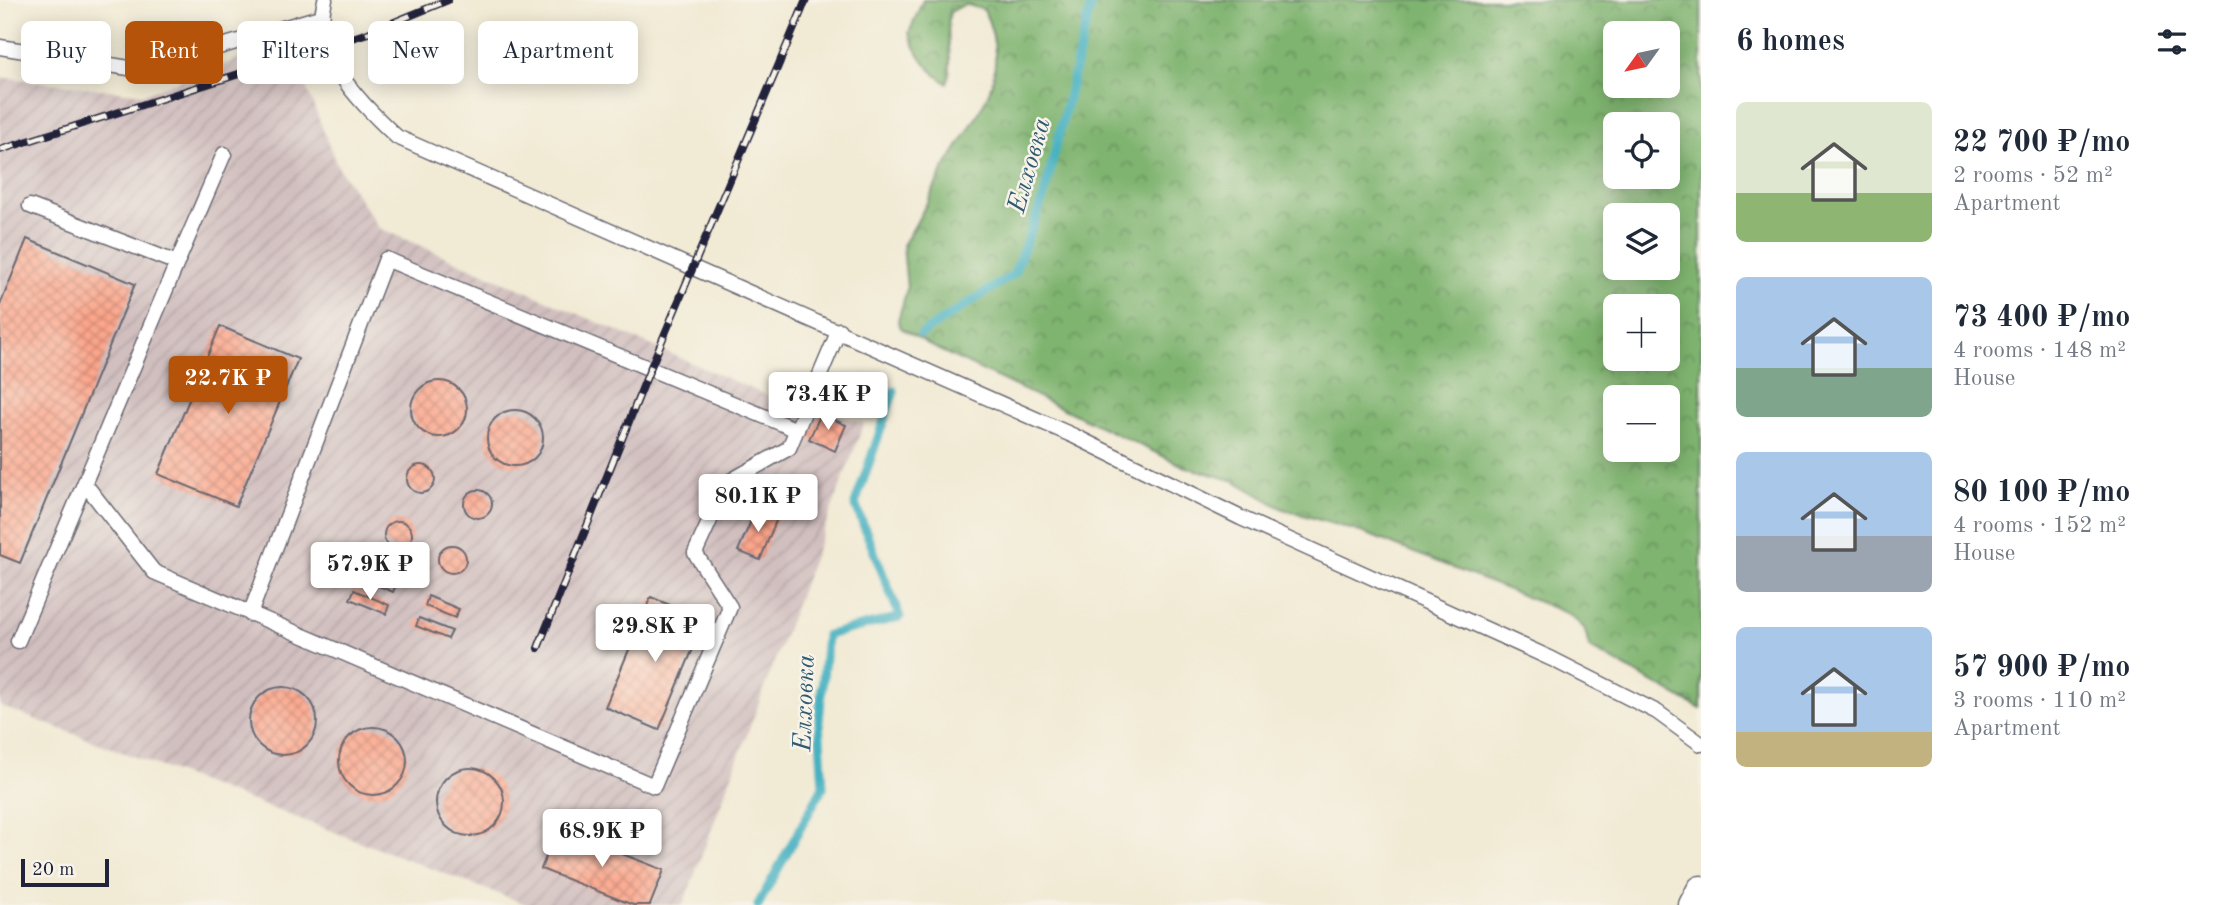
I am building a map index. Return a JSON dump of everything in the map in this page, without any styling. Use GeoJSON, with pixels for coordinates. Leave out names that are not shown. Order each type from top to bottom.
{"type":"FeatureCollection","features":[{"type":"Feature","properties":{"kind":"street"},"geometry":{"type":"LineString","coordinates":[[1693,905],[1701,890]]}},
{"type":"Feature","properties":{"kind":"lane"},"geometry":{"type":"LineString","coordinates":[[325,0],[320,17],[338,70],[352,93],[397,137],[839,330],[1552,659],[1657,712],[1701,744]]}},
{"type":"Feature","properties":{"kind":"lane"},"geometry":{"type":"LineString","coordinates":[[0,47],[141,70],[320,17]]}},
{"type":"Feature","properties":{"kind":"lane"},"geometry":{"type":"LineString","coordinates":[[18,641],[224,154]]}},
{"type":"Feature","properties":{"kind":"lane"},"geometry":{"type":"LineString","coordinates":[[30,206],[177,263]]}},
{"type":"Feature","properties":{"kind":"lane"},"geometry":{"type":"LineString","coordinates":[[250,614],[386,260],[797,430]]}},
{"type":"Feature","properties":{"kind":"lane"},"geometry":{"type":"LineString","coordinates":[[85,484],[154,572],[654,786],[730,607],[695,553],[727,483],[789,448],[839,330]]}},
{"type":"Feature","properties":{"kind":"shaded area"},"geometry":{"type":"Polygon","coordinates":[[[237,60],[237,84],[305,84],[337,165],[379,228],[766,395],[864,423],[683,905],[528,905],[0,706],[0,77],[21,79],[21,84],[59,84],[143,94],[170,84],[223,84],[223,65],[237,60]]]}},
{"type":"Feature","properties":{"kind":"green space"},"geometry":{"type":"Polygon","coordinates":[[[923,0],[1701,0],[1701,709],[1590,648],[1584,628],[1569,614],[1367,534],[1283,509],[1235,481],[1186,467],[937,349],[901,328],[898,320],[907,289],[903,245],[984,103],[992,83],[995,64],[993,37],[984,10],[965,4],[950,12],[950,66],[947,83],[934,73],[915,48],[909,33],[923,0]]]}},
{"type":"Feature","properties":{"kind":"building"},"geometry":{"type":"Polygon","coordinates":[[[27,239],[135,284],[20,563],[0,555],[0,305],[27,239]]]}},
{"type":"Feature","properties":{"kind":"building"},"geometry":{"type":"Polygon","coordinates":[[[220,326],[298,359],[236,506],[158,474],[220,326]]]}},
{"type":"Feature","properties":{"kind":"building"},"geometry":{"type":"Polygon","coordinates":[[[439,381],[450,383],[459,389],[465,398],[465,420],[459,429],[450,435],[439,437],[428,435],[419,429],[413,420],[411,409],[413,398],[419,389],[428,383],[439,381]]]}},
{"type":"Feature","properties":{"kind":"building"},"geometry":{"type":"Polygon","coordinates":[[[515,410],[526,412],[535,418],[541,427],[541,449],[535,458],[526,464],[515,466],[504,464],[495,458],[489,449],[487,438],[489,427],[495,418],[504,412],[515,410]]]}},
{"type":"Feature","properties":{"kind":"building"},"geometry":{"type":"Polygon","coordinates":[[[821,414],[846,425],[835,451],[809,439],[821,414]]]}},
{"type":"Feature","properties":{"kind":"building"},"geometry":{"type":"Polygon","coordinates":[[[421,465],[431,469],[435,479],[431,489],[421,493],[411,489],[407,479],[411,469],[421,465]]]}},
{"type":"Feature","properties":{"kind":"building"},"geometry":{"type":"Polygon","coordinates":[[[478,490],[488,494],[492,504],[488,514],[478,518],[468,514],[464,504],[468,494],[478,490]]]}},
{"type":"Feature","properties":{"kind":"building"},"geometry":{"type":"Polygon","coordinates":[[[757,507],[778,516],[760,560],[738,551],[757,507]]]}},
{"type":"Feature","properties":{"kind":"building"},"geometry":{"type":"Polygon","coordinates":[[[398,521],[408,525],[412,535],[408,545],[398,549],[388,545],[384,535],[388,525],[398,521]]]}},
{"type":"Feature","properties":{"kind":"building"},"geometry":{"type":"Polygon","coordinates":[[[452,545],[462,549],[466,559],[462,569],[452,573],[442,569],[438,559],[442,549],[452,545]]]}},
{"type":"Feature","properties":{"kind":"building"},"geometry":{"type":"Polygon","coordinates":[[[362,569],[397,583],[393,592],[359,578],[362,569]]]}},
{"type":"Feature","properties":{"kind":"building"},"geometry":{"type":"Polygon","coordinates":[[[354,590],[389,605],[386,614],[350,599],[354,590]]]}},
{"type":"Feature","properties":{"kind":"building"},"geometry":{"type":"Polygon","coordinates":[[[428,596],[459,609],[455,618],[425,606],[428,596]]]}},
{"type":"Feature","properties":{"kind":"building"},"geometry":{"type":"Polygon","coordinates":[[[651,597],[705,620],[659,730],[605,707],[651,597]]]}},
{"type":"Feature","properties":{"kind":"building"},"geometry":{"type":"Polygon","coordinates":[[[419,618],[452,631],[448,639],[416,626],[419,618]]]}},
{"type":"Feature","properties":{"kind":"building"},"geometry":{"type":"Polygon","coordinates":[[[283,687],[296,690],[307,697],[314,708],[317,721],[314,734],[307,745],[296,752],[283,755],[270,752],[259,745],[252,734],[249,721],[252,708],[259,697],[270,690],[283,687]]]}},
{"type":"Feature","properties":{"kind":"building"},"geometry":{"type":"Polygon","coordinates":[[[373,727],[386,730],[397,737],[404,748],[407,761],[404,774],[397,785],[386,792],[373,795],[360,792],[349,785],[342,774],[339,761],[342,748],[349,737],[360,730],[373,727]]]}},
{"type":"Feature","properties":{"kind":"building"},"geometry":{"type":"Polygon","coordinates":[[[470,768],[483,771],[494,778],[501,789],[504,802],[501,815],[494,826],[483,833],[470,836],[457,833],[446,826],[439,815],[436,802],[439,789],[446,778],[457,771],[470,768]]]}},
{"type":"Feature","properties":{"kind":"building"},"geometry":{"type":"Polygon","coordinates":[[[557,829],[664,870],[650,905],[633,905],[541,869],[557,829]]]}},
{"type":"Feature","properties":{"kind":"waterway","name":"Елховка"},"geometry":{"type":"LineString","coordinates":[[921,334],[1014,274],[1044,196],[1092,0]]}},
{"type":"Feature","properties":{"kind":"waterway","name":"Елховка"},"geometry":{"type":"LineString","coordinates":[[758,905],[823,787],[819,721],[827,635],[900,617],[855,504],[894,391]]}},
{"type":"Feature","properties":{"kind":"railway"},"geometry":{"type":"LineString","coordinates":[[0,150],[368,33],[448,0]]}},
{"type":"Feature","properties":{"kind":"railway"},"geometry":{"type":"LineString","coordinates":[[538,648],[650,369],[806,0]]}}]}
